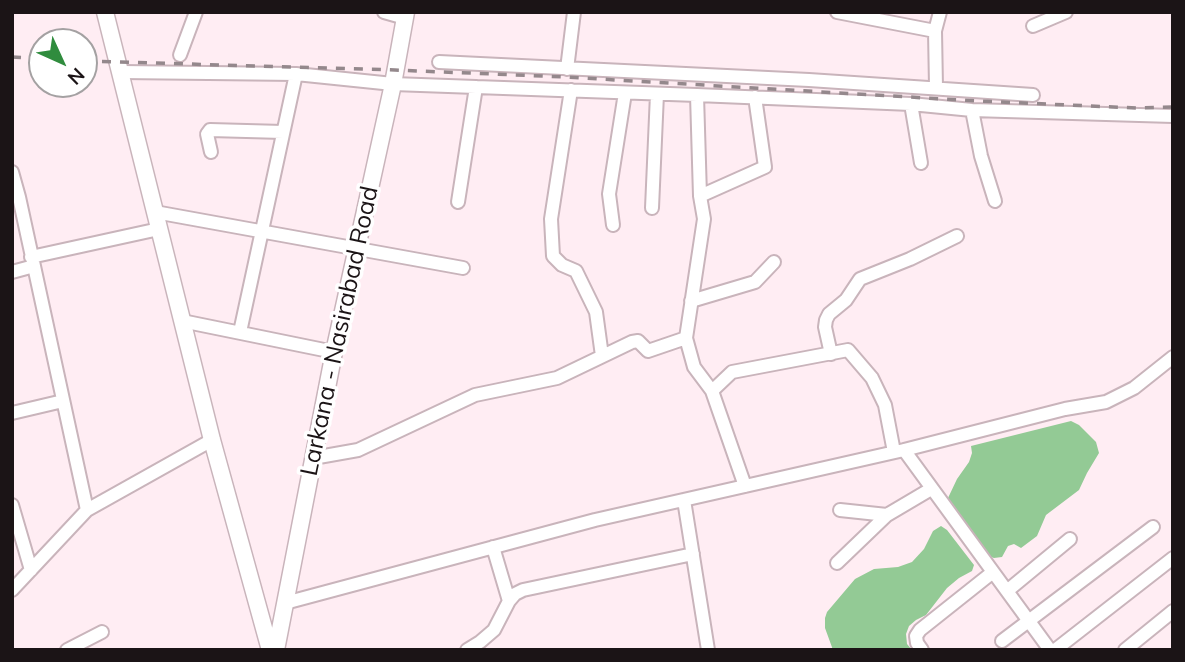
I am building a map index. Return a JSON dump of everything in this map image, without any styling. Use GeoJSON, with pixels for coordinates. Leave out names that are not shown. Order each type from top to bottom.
{"type":"FeatureCollection","features":[{"type":"Feature","properties":{"kind":"street"},"geometry":{"type":"LineString","coordinates":[[105,12],[212,440],[270,650]]}},
{"type":"Feature","properties":{"kind":"street"},"geometry":{"type":"LineString","coordinates":[[180,55],[196,12]]}},
{"type":"Feature","properties":{"kind":"street"},"geometry":{"type":"LineString","coordinates":[[384,12],[405,15]]}},
{"type":"Feature","properties":{"kind":"street"},"geometry":{"type":"LineString","coordinates":[[567,69],[575,12]]}},
{"type":"Feature","properties":{"kind":"street"},"geometry":{"type":"LineString","coordinates":[[837,12],[935,31]]}},
{"type":"Feature","properties":{"kind":"street"},"geometry":{"type":"LineString","coordinates":[[936,88],[935,31],[940,12]]}},
{"type":"Feature","properties":{"kind":"street"},"geometry":{"type":"LineString","coordinates":[[1033,26],[1066,12]]}},
{"type":"Feature","properties":{"kind":"street","name":"Larkana - Nasirabad Road"},"geometry":{"type":"LineString","coordinates":[[276,650],[334,352],[393,84],[405,15]]}},
{"type":"Feature","properties":{"kind":"street"},"geometry":{"type":"LineString","coordinates":[[439,62],[795,79],[1032,95]]}},
{"type":"Feature","properties":{"kind":"street"},"geometry":{"type":"LineString","coordinates":[[121,72],[296,74],[393,84],[911,104],[972,110],[1173,116]]}},
{"type":"Feature","properties":{"kind":"street"},"geometry":{"type":"LineString","coordinates":[[240,332],[296,74]]}},
{"type":"Feature","properties":{"kind":"street"},"geometry":{"type":"LineString","coordinates":[[458,202],[476,87]]}},
{"type":"Feature","properties":{"kind":"street"},"geometry":{"type":"LineString","coordinates":[[572,90],[551,219],[553,256],[562,265],[576,271],[596,312],[602,356]]}},
{"type":"Feature","properties":{"kind":"street"},"geometry":{"type":"LineString","coordinates":[[613,225],[609,194],[625,93]]}},
{"type":"Feature","properties":{"kind":"street"},"geometry":{"type":"LineString","coordinates":[[652,208],[657,94]]}},
{"type":"Feature","properties":{"kind":"street"},"geometry":{"type":"LineString","coordinates":[[697,95],[700,195],[704,219],[686,338],[695,367],[712,391],[745,486]]}},
{"type":"Feature","properties":{"kind":"street"},"geometry":{"type":"LineString","coordinates":[[700,195],[765,167],[755,97]]}},
{"type":"Feature","properties":{"kind":"street"},"geometry":{"type":"LineString","coordinates":[[911,104],[920,163]]}},
{"type":"Feature","properties":{"kind":"street"},"geometry":{"type":"LineString","coordinates":[[972,110],[981,156],[995,201]]}},
{"type":"Feature","properties":{"kind":"street"},"geometry":{"type":"LineString","coordinates":[[211,152],[207,134],[210,130],[283,132]]}},
{"type":"Feature","properties":{"kind":"street"},"geometry":{"type":"LineString","coordinates":[[12,172],[87,510]]}},
{"type":"Feature","properties":{"kind":"street"},"geometry":{"type":"LineString","coordinates":[[155,212],[463,268]]}},
{"type":"Feature","properties":{"kind":"street"},"geometry":{"type":"LineString","coordinates":[[12,272],[32,261],[159,229]]}},
{"type":"Feature","properties":{"kind":"street"},"geometry":{"type":"LineString","coordinates":[[831,354],[825,320],[846,300],[860,279],[957,236]]}},
{"type":"Feature","properties":{"kind":"street"},"geometry":{"type":"LineString","coordinates":[[691,301],[755,282],[774,262]]}},
{"type":"Feature","properties":{"kind":"street"},"geometry":{"type":"LineString","coordinates":[[182,321],[334,352]]}},
{"type":"Feature","properties":{"kind":"street"},"geometry":{"type":"LineString","coordinates":[[313,458],[358,450],[475,395],[557,378],[632,342],[638,341],[648,351],[686,338]]}},
{"type":"Feature","properties":{"kind":"street"},"geometry":{"type":"LineString","coordinates":[[712,391],[732,372],[848,350],[872,378],[885,405],[899,451],[1053,650],[1173,558]]}},
{"type":"Feature","properties":{"kind":"street"},"geometry":{"type":"LineString","coordinates":[[285,603],[595,520],[899,451],[1065,409],[1106,402],[1135,388],[1173,357]]}},
{"type":"Feature","properties":{"kind":"street"},"geometry":{"type":"LineString","coordinates":[[12,413],[63,401]]}},
{"type":"Feature","properties":{"kind":"street"},"geometry":{"type":"LineString","coordinates":[[12,590],[87,510],[212,440]]}},
{"type":"Feature","properties":{"kind":"street"},"geometry":{"type":"LineString","coordinates":[[837,563],[887,515],[931,489]]}},
{"type":"Feature","properties":{"kind":"street"},"geometry":{"type":"LineString","coordinates":[[684,500],[708,650]]}},
{"type":"Feature","properties":{"kind":"street"},"geometry":{"type":"LineString","coordinates":[[12,505],[31,570]]}},
{"type":"Feature","properties":{"kind":"street"},"geometry":{"type":"LineString","coordinates":[[840,510],[887,515]]}},
{"type":"Feature","properties":{"kind":"street"},"geometry":{"type":"LineString","coordinates":[[1002,641],[1153,527]]}},
{"type":"Feature","properties":{"kind":"street"},"geometry":{"type":"LineString","coordinates":[[1007,592],[1070,539]]}},
{"type":"Feature","properties":{"kind":"street"},"geometry":{"type":"LineString","coordinates":[[493,547],[509,601]]}},
{"type":"Feature","properties":{"kind":"street"},"geometry":{"type":"LineString","coordinates":[[467,650],[494,630],[509,601],[523,590],[692,554]]}},
{"type":"Feature","properties":{"kind":"street"},"geometry":{"type":"LineString","coordinates":[[922,650],[916,636],[920,630],[993,572]]}},
{"type":"Feature","properties":{"kind":"street"},"geometry":{"type":"LineString","coordinates":[[1125,650],[1173,611]]}},
{"type":"Feature","properties":{"kind":"street"},"geometry":{"type":"LineString","coordinates":[[67,650],[103,632]]}},
{"type":"Feature","properties":{"kind":"shaded area"},"geometry":{"type":"Polygon","coordinates":[[[1071,421],[1096,442],[1099,453],[1079,490],[1046,515],[1037,536],[1021,548],[1014,544],[1008,546],[1002,557],[985,555],[952,511],[948,498],[969,462],[971,446],[1071,421]]]}},
{"type":"Feature","properties":{"kind":"shaded area"},"geometry":{"type":"Polygon","coordinates":[[[941,526],[974,565],[972,571],[947,588],[926,615],[909,626],[907,644],[912,650],[833,650],[825,628],[825,618],[855,579],[874,569],[898,567],[912,562],[924,549],[933,531],[941,526]]]}},
{"type":"Feature","properties":{"kind":"railway"},"geometry":{"type":"LineString","coordinates":[[12,57],[28,58]]}},
{"type":"Feature","properties":{"kind":"railway"},"geometry":{"type":"LineString","coordinates":[[98,61],[565,77],[978,101],[1136,108],[1173,107]]}}]}
